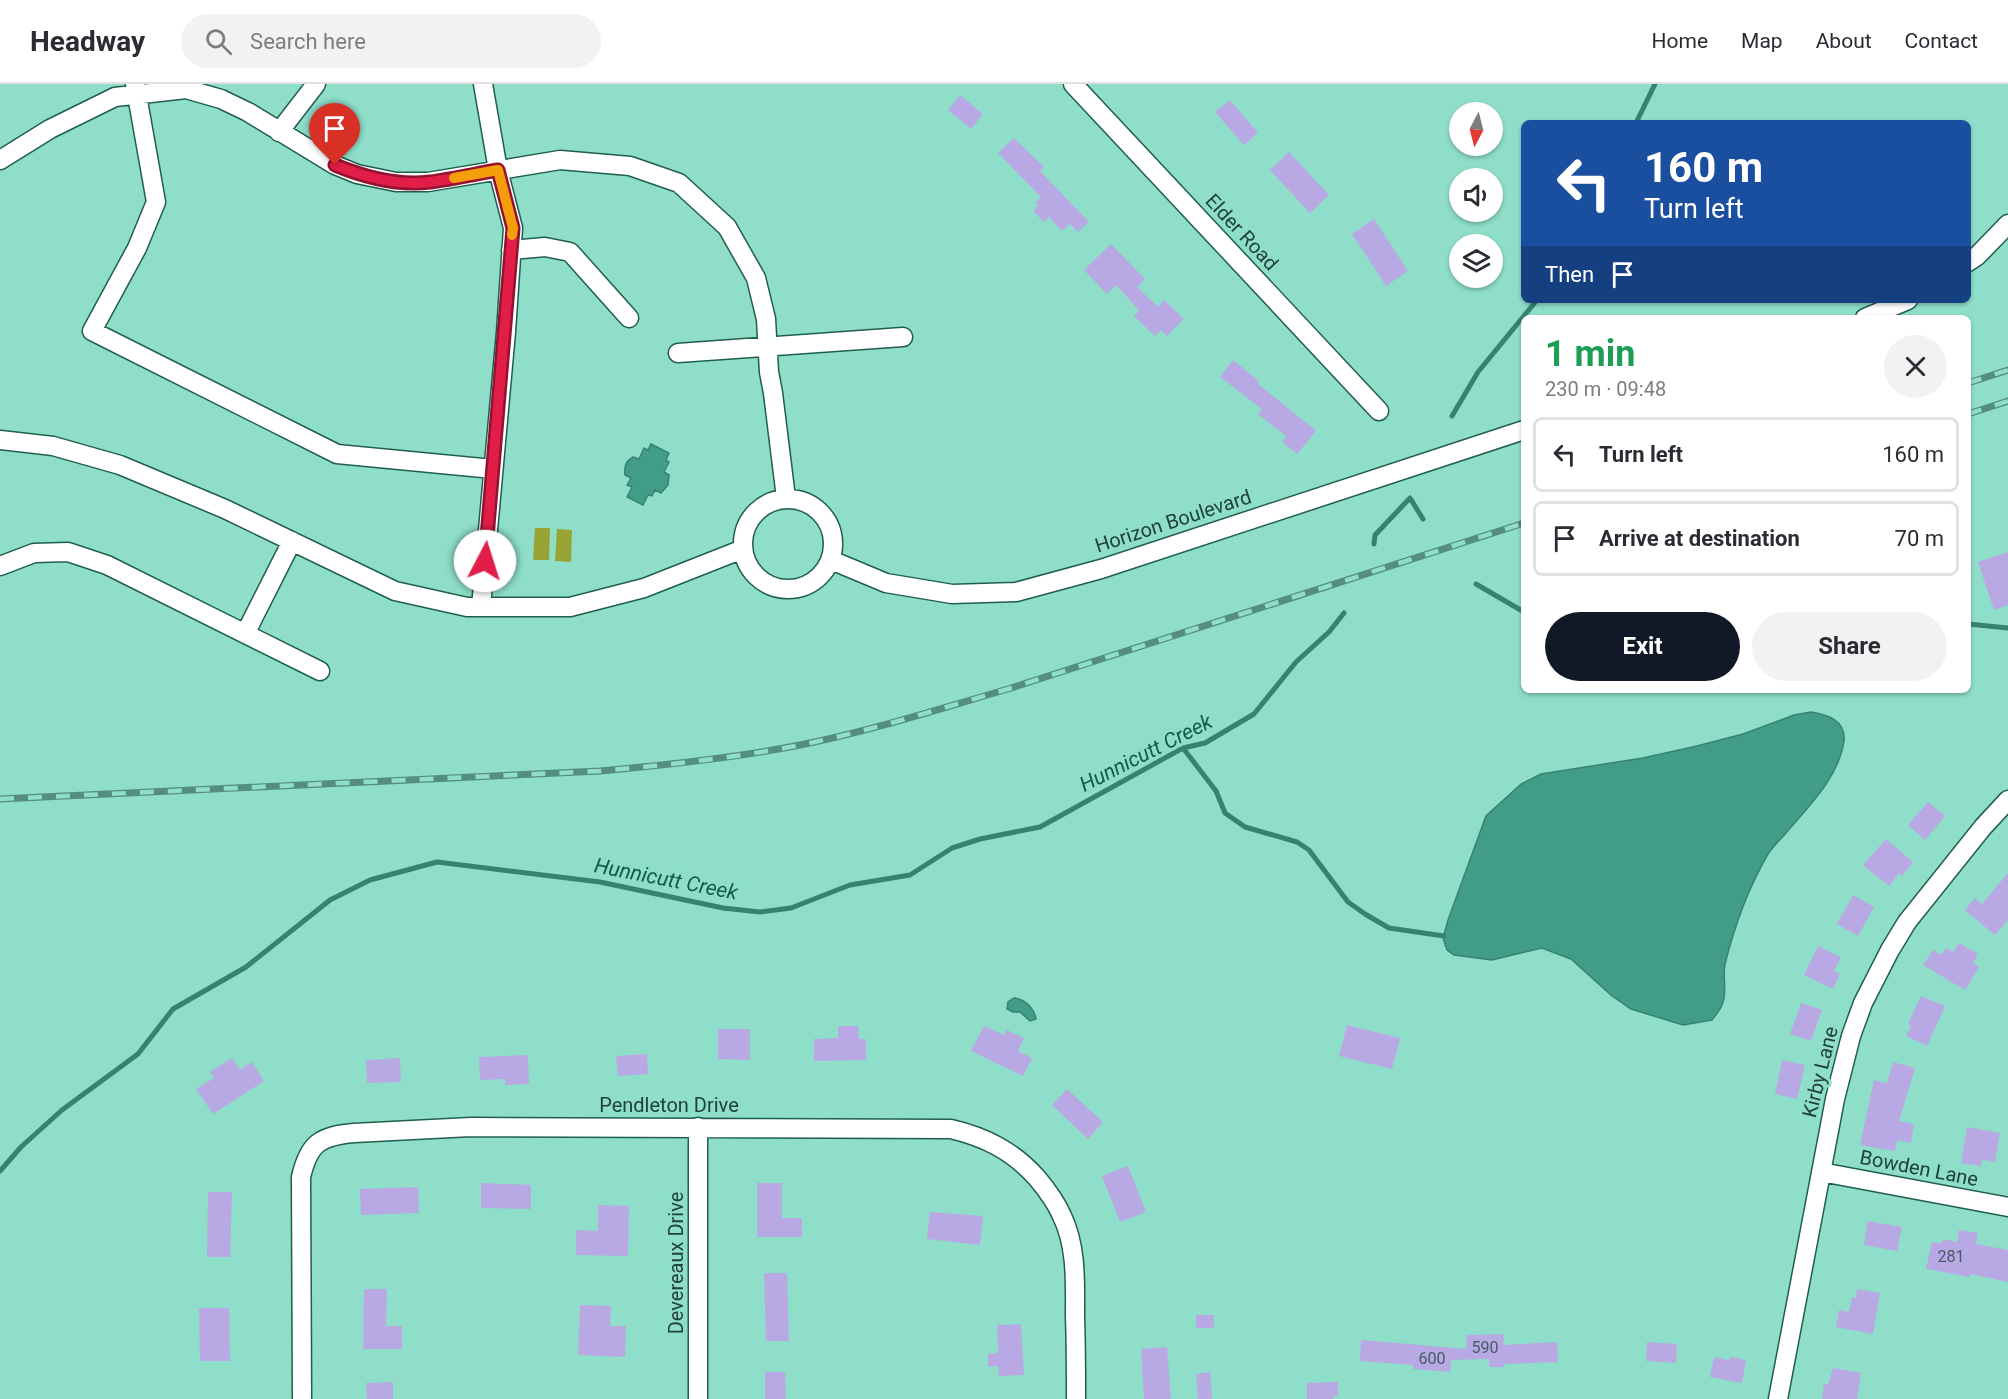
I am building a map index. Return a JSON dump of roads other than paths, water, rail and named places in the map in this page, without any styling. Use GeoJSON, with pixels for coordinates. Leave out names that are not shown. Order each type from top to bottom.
{"type":"FeatureCollection","features":[{"type":"Feature","properties":{"kind":"street"},"geometry":{"type":"LineString","coordinates":[[279,132],[316,84]]}},
{"type":"Feature","properties":{"kind":"street"},"geometry":{"type":"LineString","coordinates":[[481,607],[513,228],[498,170],[483,84]]}},
{"type":"Feature","properties":{"kind":"street","name":"Elder Road"},"geometry":{"type":"LineString","coordinates":[[1073,84],[1379,411]]}},
{"type":"Feature","properties":{"kind":"street"},"geometry":{"type":"LineString","coordinates":[[136,89],[156,202],[136,248],[92,331],[337,454],[493,469]]}},
{"type":"Feature","properties":{"kind":"street"},"geometry":{"type":"LineString","coordinates":[[0,160],[50,129],[115,97],[136,89],[186,89],[230,103],[248,112],[335,165],[357,174],[396,182],[428,182],[560,160],[630,166],[679,183],[727,227],[756,278],[766,319],[769,372],[774,393],[786,498]]}},
{"type":"Feature","properties":{"kind":"street"},"geometry":{"type":"LineString","coordinates":[[1971,260],[2008,224]]}},
{"type":"Feature","properties":{"kind":"street"},"geometry":{"type":"LineString","coordinates":[[511,250],[545,247],[570,252],[628,318]]}},
{"type":"Feature","properties":{"kind":"street"},"geometry":{"type":"LineString","coordinates":[[1872,315],[1901,303]]}},
{"type":"Feature","properties":{"kind":"street"},"geometry":{"type":"LineString","coordinates":[[678,353],[903,337]]}},
{"type":"Feature","properties":{"kind":"street","name":"Horizon Boulevard"},"geometry":{"type":"LineString","coordinates":[[831,560],[886,583],[952,594],[1016,592],[1101,569],[1521,431]]}},
{"type":"Feature","properties":{"kind":"street"},"geometry":{"type":"LineString","coordinates":[[0,440],[53,446],[120,465],[225,509],[395,591],[467,607],[570,608],[644,588],[743,549]]}},
{"type":"Feature","properties":{"kind":"street"},"geometry":{"type":"LineString","coordinates":[[786,498],[801,500],[815,506],[826,517],[832,530],[834,545],[831,560],[824,573],[798,588],[783,589],[768,584],[756,576],[748,564],[743,549],[744,534],[749,520],[759,509],[772,501],[786,498]]}},
{"type":"Feature","properties":{"kind":"street"},"geometry":{"type":"LineString","coordinates":[[245,633],[292,541]]}},
{"type":"Feature","properties":{"kind":"street"},"geometry":{"type":"LineString","coordinates":[[0,566],[34,553],[68,552],[107,565],[320,671]]}},
{"type":"Feature","properties":{"kind":"street","name":"Kirby Lane"},"geometry":{"type":"LineString","coordinates":[[1778,1399],[1843,1065],[1855,1025],[1875,978],[1907,922],[2008,800]]}},
{"type":"Feature","properties":{"kind":"street","name":"Pendleton Drive"},"geometry":{"type":"LineString","coordinates":[[302,1399],[301,1177],[306,1159],[313,1147],[323,1139],[337,1134],[471,1127],[951,1129],[972,1134],[995,1144],[1016,1156],[1052,1196],[1071,1240],[1075,1270],[1076,1399]]}},
{"type":"Feature","properties":{"kind":"street","name":"Devereaux Drive"},"geometry":{"type":"LineString","coordinates":[[698,1127],[698,1399]]}},
{"type":"Feature","properties":{"kind":"street","name":"Bowden Lane"},"geometry":{"type":"LineString","coordinates":[[1821,1172],[2008,1208]]}},
{"type":"Feature","properties":{"kind":"waterway","name":"Hunnicutt Creek"},"geometry":{"type":"LineString","coordinates":[[1637,120],[1655,84]]}},
{"type":"Feature","properties":{"kind":"waterway","name":"Hunnicutt Creek"},"geometry":{"type":"LineString","coordinates":[[1525,315],[1535,303]]}},
{"type":"Feature","properties":{"kind":"waterway","name":"Hunnicutt Creek"},"geometry":{"type":"LineString","coordinates":[[1452,416],[1478,372],[1521,320]]}},
{"type":"Feature","properties":{"kind":"waterway"},"geometry":{"type":"LineString","coordinates":[[1374,544],[1375,535],[1410,498],[1423,519]]}},
{"type":"Feature","properties":{"kind":"waterway"},"geometry":{"type":"LineString","coordinates":[[1476,584],[1521,610]]}},
{"type":"Feature","properties":{"kind":"waterway","name":"Hunnicutt Creek"},"geometry":{"type":"LineString","coordinates":[[0,1171],[21,1147],[62,1110],[138,1054],[173,1009],[246,967],[330,900],[370,880],[437,862],[600,882],[723,908],[760,912],[791,908],[850,885],[910,875],[952,848],[980,839],[1040,827],[1183,748],[1205,743],[1254,714],[1296,662],[1329,632],[1344,613]]}},
{"type":"Feature","properties":{"kind":"waterway"},"geometry":{"type":"LineString","coordinates":[[1971,624],[2008,628]]}},
{"type":"Feature","properties":{"kind":"waterway"},"geometry":{"type":"LineString","coordinates":[[1183,748],[1216,791],[1225,813],[1245,827],[1297,842],[1309,850],[1348,902],[1389,928],[1444,936]]}},
{"type":"Feature","properties":{"kind":"railway"},"geometry":{"type":"LineString","coordinates":[[1971,382],[2008,370]]}},
{"type":"Feature","properties":{"kind":"railway"},"geometry":{"type":"LineString","coordinates":[[1971,413],[2008,401]]}},
{"type":"Feature","properties":{"kind":"railway"},"geometry":{"type":"LineString","coordinates":[[0,799],[600,771],[700,761],[775,750],[878,726],[1008,689],[1521,524]]}}]}
